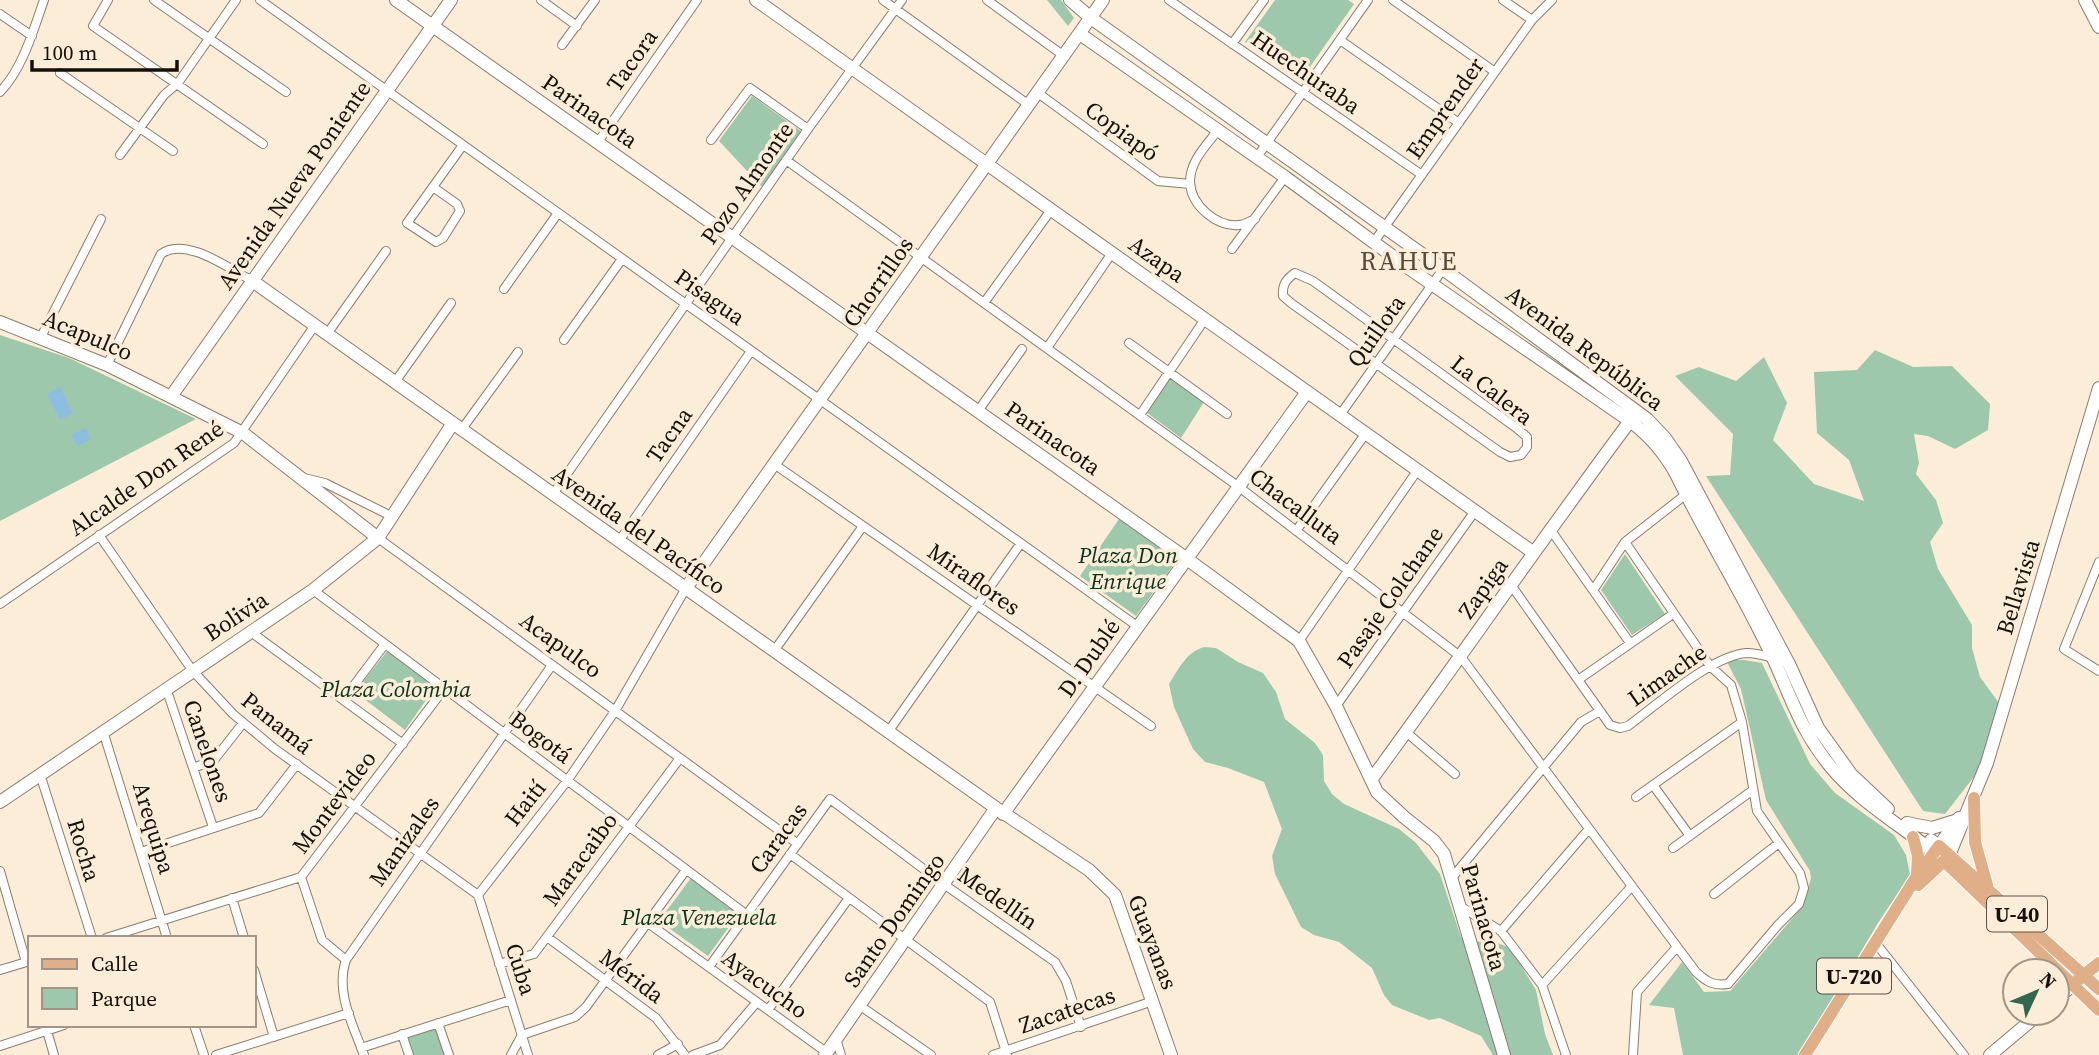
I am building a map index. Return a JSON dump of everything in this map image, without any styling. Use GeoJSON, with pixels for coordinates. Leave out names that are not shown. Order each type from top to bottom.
{"type":"FeatureCollection","features":[{"type":"Feature","properties":{"kind":"main road"},"geometry":{"type":"LineString","coordinates":[[1974,798],[1975,842],[1989,888]]}},
{"type":"Feature","properties":{"kind":"main road"},"geometry":{"type":"LineString","coordinates":[[1913,837],[1918,856],[1915,879]]}},
{"type":"Feature","properties":{"kind":"main road","name":"Bellavista"},"geometry":{"type":"LineString","coordinates":[[1805,1055],[1915,879],[1942,853]]}},
{"type":"Feature","properties":{"kind":"main road","name":"Bellavista"},"geometry":{"type":"LineString","coordinates":[[1905,897],[1942,853]]}},
{"type":"Feature","properties":{"kind":"main road","name":"Avenida República"},"geometry":{"type":"LineString","coordinates":[[1942,853],[1989,888],[2099,989]]}},
{"type":"Feature","properties":{"kind":"main road","name":"Avenida República"},"geometry":{"type":"LineString","coordinates":[[1942,853],[2099,1010]]}},
{"type":"Feature","properties":{"kind":"main road"},"geometry":{"type":"LineString","coordinates":[[2073,985],[2099,963]]}},
{"type":"Feature","properties":{"kind":"street"},"geometry":{"type":"LineString","coordinates":[[0,92],[9,83],[32,36],[44,0]]}},
{"type":"Feature","properties":{"kind":"street"},"geometry":{"type":"LineString","coordinates":[[108,0],[93,26],[263,144]]}},
{"type":"Feature","properties":{"kind":"street"},"geometry":{"type":"LineString","coordinates":[[154,0],[285,92]]}},
{"type":"Feature","properties":{"kind":"street"},"geometry":{"type":"LineString","coordinates":[[120,155],[164,96],[178,83],[236,0]]}},
{"type":"Feature","properties":{"kind":"street","name":"Pisagua"},"geometry":{"type":"LineString","coordinates":[[260,0],[1137,626]]}},
{"type":"Feature","properties":{"kind":"street","name":"Parinacota"},"geometry":{"type":"LineString","coordinates":[[396,0],[1299,641],[1336,706],[1377,792],[1434,841],[1447,862],[1504,1055]]}},
{"type":"Feature","properties":{"kind":"street","name":"Avenida Nueva Poniente"},"geometry":{"type":"LineString","coordinates":[[172,395],[451,0]]}},
{"type":"Feature","properties":{"kind":"street"},"geometry":{"type":"LineString","coordinates":[[541,0],[577,26]]}},
{"type":"Feature","properties":{"kind":"street"},"geometry":{"type":"LineString","coordinates":[[562,45],[595,0]]}},
{"type":"Feature","properties":{"kind":"street","name":"Tacora"},"geometry":{"type":"LineString","coordinates":[[598,142],[697,0]]}},
{"type":"Feature","properties":{"kind":"street","name":"Azapa"},"geometry":{"type":"LineString","coordinates":[[756,0],[1534,553]]}},
{"type":"Feature","properties":{"kind":"street"},"geometry":{"type":"LineString","coordinates":[[883,0],[1029,105]]}},
{"type":"Feature","properties":{"kind":"street","name":"Pozo Almonte"},"geometry":{"type":"LineString","coordinates":[[553,494],[786,160],[902,0]]}},
{"type":"Feature","properties":{"kind":"street"},"geometry":{"type":"LineString","coordinates":[[987,0],[1064,56]]}},
{"type":"Feature","properties":{"kind":"street","name":"Avenida República"},"geometry":{"type":"LineString","coordinates":[[1070,0],[1091,18],[1443,269],[1647,419],[1673,449],[1690,492],[1773,657],[1798,719],[1829,765],[1865,801],[1913,837],[1942,853]]}},
{"type":"Feature","properties":{"kind":"street","name":"Chorrillos"},"geometry":{"type":"LineString","coordinates":[[686,588],[1103,0]]}},
{"type":"Feature","properties":{"kind":"street","name":"Huechuraba"},"geometry":{"type":"LineString","coordinates":[[1169,0],[1422,175]]}},
{"type":"Feature","properties":{"kind":"street"},"geometry":{"type":"LineString","coordinates":[[1232,44],[1264,0]]}},
{"type":"Feature","properties":{"kind":"street"},"geometry":{"type":"LineString","coordinates":[[1393,0],[1494,72]]}},
{"type":"Feature","properties":{"kind":"street"},"geometry":{"type":"LineString","coordinates":[[1504,0],[1532,20]]}},
{"type":"Feature","properties":{"kind":"street","name":"Emprender"},"geometry":{"type":"LineString","coordinates":[[1374,242],[1532,20],[1552,0]]}},
{"type":"Feature","properties":{"kind":"street"},"geometry":{"type":"LineString","coordinates":[[2085,0],[2099,27]]}},
{"type":"Feature","properties":{"kind":"street"},"geometry":{"type":"LineString","coordinates":[[1257,157],[1366,1]]}},
{"type":"Feature","properties":{"kind":"street"},"geometry":{"type":"LineString","coordinates":[[0,14],[32,36]]}},
{"type":"Feature","properties":{"kind":"street","name":"Avenida República"},"geometry":{"type":"LineString","coordinates":[[1080,34],[1649,436],[1690,492],[1789,664],[1813,719],[1839,760],[1864,788],[1942,853]]}},
{"type":"Feature","properties":{"kind":"street"},"geometry":{"type":"LineString","coordinates":[[1340,40],[1459,123]]}},
{"type":"Feature","properties":{"kind":"street"},"geometry":{"type":"LineString","coordinates":[[60,73],[173,151]]}},
{"type":"Feature","properties":{"kind":"street"},"geometry":{"type":"LineString","coordinates":[[711,140],[750,88],[808,129]]}},
{"type":"Feature","properties":{"kind":"street","name":"Copiapó"},"geometry":{"type":"LineString","coordinates":[[1038,93],[1158,181],[1190,184]]}},
{"type":"Feature","properties":{"kind":"street"},"geometry":{"type":"LineString","coordinates":[[1218,130],[1198,156],[1190,184],[1200,207],[1216,220],[1241,225],[1255,219]]}},
{"type":"Feature","properties":{"kind":"street"},"geometry":{"type":"LineString","coordinates":[[433,187],[457,204],[460,211],[443,237],[436,242],[407,223],[463,145]]}},
{"type":"Feature","properties":{"kind":"street","name":"Chacalluta"},"geometry":{"type":"LineString","coordinates":[[786,160],[1239,487],[1461,657],[1676,948],[1706,982],[1717,986],[1728,984],[1799,904],[1804,888],[1802,877],[1779,843]]}},
{"type":"Feature","properties":{"kind":"street"},"geometry":{"type":"LineString","coordinates":[[1232,249],[1285,177]]}},
{"type":"Feature","properties":{"kind":"street"},"geometry":{"type":"LineString","coordinates":[[984,303],[1051,210]]}},
{"type":"Feature","properties":{"kind":"street"},"geometry":{"type":"LineString","coordinates":[[504,289],[558,213]]}},
{"type":"Feature","properties":{"kind":"street"},"geometry":{"type":"LineString","coordinates":[[41,337],[101,219]]}},
{"type":"Feature","properties":{"kind":"street"},"geometry":{"type":"LineString","coordinates":[[107,365],[161,254],[167,249],[177,247],[194,250],[251,280]]}},
{"type":"Feature","properties":{"kind":"street"},"geometry":{"type":"LineString","coordinates":[[327,334],[386,251]]}},
{"type":"Feature","properties":{"kind":"street"},"geometry":{"type":"LineString","coordinates":[[1046,348],[1112,253]]}},
{"type":"Feature","properties":{"kind":"street"},"geometry":{"type":"LineString","coordinates":[[565,340],[622,259]]}},
{"type":"Feature","properties":{"kind":"street","name":"Quillota"},"geometry":{"type":"LineString","coordinates":[[1340,415],[1443,269]]}},
{"type":"Feature","properties":{"kind":"street","name":"La Calera"},"geometry":{"type":"LineString","coordinates":[[1295,273],[1303,275],[1393,339],[1527,437],[1527,447],[1521,455],[1510,457],[1500,452],[1283,296],[1282,289],[1287,279],[1295,273]]}},
{"type":"Feature","properties":{"kind":"street","name":"Avenida del Pacífico"},"geometry":{"type":"LineString","coordinates":[[251,280],[1000,811]]}},
{"type":"Feature","properties":{"kind":"street"},"geometry":{"type":"LineString","coordinates":[[395,382],[451,303]]}},
{"type":"Feature","properties":{"kind":"street"},"geometry":{"type":"LineString","coordinates":[[1140,415],[1205,319]]}},
{"type":"Feature","properties":{"kind":"street","name":"Acapulco"},"geometry":{"type":"LineString","coordinates":[[0,323],[107,365],[172,395],[243,433],[379,538],[798,844]]}},
{"type":"Feature","properties":{"kind":"street","name":"Alcalde Don René"},"geometry":{"type":"LineString","coordinates":[[0,604],[234,443],[315,326]]}},
{"type":"Feature","properties":{"kind":"street"},"geometry":{"type":"LineString","coordinates":[[1129,343],[1227,414]]}},
{"type":"Feature","properties":{"kind":"street"},"geometry":{"type":"LineString","coordinates":[[978,411],[1022,349]]}},
{"type":"Feature","properties":{"kind":"street","name":"Tacna"},"geometry":{"type":"LineString","coordinates":[[619,541],[751,351]]}},
{"type":"Feature","properties":{"kind":"street"},"geometry":{"type":"LineString","coordinates":[[458,426],[518,352]]}},
{"type":"Feature","properties":{"kind":"street","name":"Bellavista"},"geometry":{"type":"LineString","coordinates":[[1942,853],[1974,798],[1991,750],[2099,388]]}},
{"type":"Feature","properties":{"kind":"street","name":"D. Dublé"},"geometry":{"type":"LineString","coordinates":[[1000,811],[1095,687],[1307,392]]}},
{"type":"Feature","properties":{"kind":"street","name":"Zapiga"},"geometry":{"type":"LineString","coordinates":[[1371,780],[1630,421]]}},
{"type":"Feature","properties":{"kind":"street","name":"Bolivia"},"geometry":{"type":"LineString","coordinates":[[0,802],[313,590],[379,538],[458,426]]}},
{"type":"Feature","properties":{"kind":"street"},"geometry":{"type":"LineString","coordinates":[[1296,531],[1366,433]]}},
{"type":"Feature","properties":{"kind":"street","name":"Miraflores"},"geometry":{"type":"LineString","coordinates":[[775,464],[1152,726]]}},
{"type":"Feature","properties":{"kind":"street"},"geometry":{"type":"LineString","coordinates":[[1299,641],[1417,471]]}},
{"type":"Feature","properties":{"kind":"street","name":"Acapulco"},"geometry":{"type":"LineString","coordinates":[[301,477],[325,482],[393,517]]}},
{"type":"Feature","properties":{"kind":"street"},"geometry":{"type":"LineString","coordinates":[[1594,589],[1625,542],[1690,492]]}},
{"type":"Feature","properties":{"kind":"street","name":"Pasaje Colchane"},"geometry":{"type":"LineString","coordinates":[[1336,706],[1475,511]]}},
{"type":"Feature","properties":{"kind":"street"},"geometry":{"type":"LineString","coordinates":[[774,651],[863,526]]}},
{"type":"Feature","properties":{"kind":"street"},"geometry":{"type":"LineString","coordinates":[[1550,529],[1630,643]]}},
{"type":"Feature","properties":{"kind":"street","name":"Panamá"},"geometry":{"type":"LineString","coordinates":[[99,535],[192,670],[243,723],[478,895]]}},
{"type":"Feature","properties":{"kind":"street"},"geometry":{"type":"LineString","coordinates":[[1625,542],[1710,666],[1731,684],[1742,722],[1757,811],[1779,843],[1714,894]]}},
{"type":"Feature","properties":{"kind":"street"},"geometry":{"type":"LineString","coordinates":[[888,732],[1021,543]]}},
{"type":"Feature","properties":{"kind":"street"},"geometry":{"type":"LineString","coordinates":[[2099,562],[2064,649],[2099,671]]}},
{"type":"Feature","properties":{"kind":"street","name":"Limache"},"geometry":{"type":"LineString","coordinates":[[1511,585],[1610,725],[1620,728],[1628,726],[1710,666],[1728,657],[1748,653],[1773,657],[1789,664]]}},
{"type":"Feature","properties":{"kind":"street","name":"Haití"},"geometry":{"type":"LineString","coordinates":[[478,895],[567,781],[615,711],[686,588]]}},
{"type":"Feature","properties":{"kind":"street","name":"Bogotá"},"geometry":{"type":"LineString","coordinates":[[313,590],[747,915]]}},
{"type":"Feature","properties":{"kind":"street"},"geometry":{"type":"LineString","coordinates":[[1578,680],[1673,614]]}},
{"type":"Feature","properties":{"kind":"street"},"geometry":{"type":"LineString","coordinates":[[251,632],[403,744]]}},
{"type":"Feature","properties":{"kind":"street"},"geometry":{"type":"LineString","coordinates":[[343,700],[385,644]]}},
{"type":"Feature","properties":{"kind":"street","name":"Manizales"},"geometry":{"type":"LineString","coordinates":[[346,960],[552,664]]}},
{"type":"Feature","properties":{"kind":"street","name":"Canelones"},"geometry":{"type":"LineString","coordinates":[[166,688],[214,827]]}},
{"type":"Feature","properties":{"kind":"street","name":"Montevideo"},"geometry":{"type":"LineString","coordinates":[[112,936],[301,877],[444,689]]}},
{"type":"Feature","properties":{"kind":"street"},"geometry":{"type":"LineString","coordinates":[[1451,879],[1581,722],[1600,711]]}},
{"type":"Feature","properties":{"kind":"street"},"geometry":{"type":"LineString","coordinates":[[1636,797],[1742,722]]}},
{"type":"Feature","properties":{"kind":"street"},"geometry":{"type":"LineString","coordinates":[[193,768],[214,760],[243,723]]}},
{"type":"Feature","properties":{"kind":"street","name":"Arequipa"},"geometry":{"type":"LineString","coordinates":[[103,731],[166,936]]}},
{"type":"Feature","properties":{"kind":"street"},"geometry":{"type":"LineString","coordinates":[[1406,732],[1455,774]]}},
{"type":"Feature","properties":{"kind":"street","name":"Maracaibo"},"geometry":{"type":"LineString","coordinates":[[499,964],[534,954],[680,758]]}},
{"type":"Feature","properties":{"kind":"street"},"geometry":{"type":"LineString","coordinates":[[141,852],[259,813],[297,764]]}},
{"type":"Feature","properties":{"kind":"street","name":"Rocha"},"geometry":{"type":"LineString","coordinates":[[40,774],[91,936]]}},
{"type":"Feature","properties":{"kind":"street"},"geometry":{"type":"LineString","coordinates":[[1653,785],[1690,836]]}},
{"type":"Feature","properties":{"kind":"street"},"geometry":{"type":"LineString","coordinates":[[1673,848],[1753,790]]}},
{"type":"Feature","properties":{"kind":"street","name":"Bellavista"},"geometry":{"type":"LineString","coordinates":[[1942,853],[1958,820],[1974,798]]}},
{"type":"Feature","properties":{"kind":"street","name":"Caracas"},"geometry":{"type":"LineString","coordinates":[[709,968],[830,799]]}},
{"type":"Feature","properties":{"kind":"street","name":"Medellín"},"geometry":{"type":"LineString","coordinates":[[830,799],[945,885],[1055,962],[1066,981],[1081,1027]]}},
{"type":"Feature","properties":{"kind":"street","name":"Santo Domingo"},"geometry":{"type":"LineString","coordinates":[[825,1054],[1000,811]]}},
{"type":"Feature","properties":{"kind":"street","name":"Guayanas"},"geometry":{"type":"LineString","coordinates":[[1000,811],[1089,870],[1115,895],[1171,1055]]}},
{"type":"Feature","properties":{"kind":"street"},"geometry":{"type":"LineString","coordinates":[[1907,823],[1932,828],[1958,820]]}},
{"type":"Feature","properties":{"kind":"street"},"geometry":{"type":"LineString","coordinates":[[1502,931],[1588,830]]}},
{"type":"Feature","properties":{"kind":"street"},"geometry":{"type":"LineString","coordinates":[[790,854],[990,1002],[1007,1053]]}},
{"type":"Feature","properties":{"kind":"street"},"geometry":{"type":"LineString","coordinates":[[511,1055],[522,1035],[575,1017],[586,1007],[687,870]]}},
{"type":"Feature","properties":{"kind":"street"},"geometry":{"type":"LineString","coordinates":[[0,871],[28,962],[0,970]]}},
{"type":"Feature","properties":{"kind":"street"},"geometry":{"type":"LineString","coordinates":[[301,877],[322,940],[346,960],[341,984],[363,1051],[402,1034],[511,1000]]}},
{"type":"Feature","properties":{"kind":"street"},"geometry":{"type":"LineString","coordinates":[[1542,985],[1632,886]]}},
{"type":"Feature","properties":{"kind":"street","name":"Cuba"},"geometry":{"type":"LineString","coordinates":[[478,895],[528,1055]]}},
{"type":"Feature","properties":{"kind":"street"},"geometry":{"type":"LineString","coordinates":[[232,898],[243,936]]}},
{"type":"Feature","properties":{"kind":"street"},"geometry":{"type":"LineString","coordinates":[[768,1010],[849,898]]}},
{"type":"Feature","properties":{"kind":"street"},"geometry":{"type":"LineString","coordinates":[[1458,905],[1502,931],[1542,985],[1566,1055]]}},
{"type":"Feature","properties":{"kind":"street","name":"Ayacucho"},"geometry":{"type":"LineString","coordinates":[[648,923],[825,1054]]}},
{"type":"Feature","properties":{"kind":"street","name":"Mérida"},"geometry":{"type":"LineString","coordinates":[[547,937],[656,1018],[685,1055]]}},
{"type":"Feature","properties":{"kind":"street"},"geometry":{"type":"LineString","coordinates":[[1875,942],[1964,1055]]}},
{"type":"Feature","properties":{"kind":"street"},"geometry":{"type":"LineString","coordinates":[[1633,1055],[1637,992],[1676,948]]}},
{"type":"Feature","properties":{"kind":"street"},"geometry":{"type":"LineString","coordinates":[[256,977],[274,1037]]}},
{"type":"Feature","properties":{"kind":"street","name":"Zacatecas"},"geometry":{"type":"LineString","coordinates":[[993,1055],[1007,1053],[1153,1001]]}},
{"type":"Feature","properties":{"kind":"street"},"geometry":{"type":"LineString","coordinates":[[693,1055],[720,1045],[757,1002]]}},
{"type":"Feature","properties":{"kind":"street"},"geometry":{"type":"LineString","coordinates":[[859,1005],[931,1055]]}},
{"type":"Feature","properties":{"kind":"street"},"geometry":{"type":"LineString","coordinates":[[216,1055],[349,1013]]}},
{"type":"Feature","properties":{"kind":"street"},"geometry":{"type":"LineString","coordinates":[[438,1023],[449,1055]]}},
{"type":"Feature","properties":{"kind":"street"},"geometry":{"type":"LineString","coordinates":[[0,1046],[58,1027]]}},
{"type":"Feature","properties":{"kind":"street"},"geometry":{"type":"LineString","coordinates":[[195,1027],[204,1055]]}},
{"type":"Feature","properties":{"kind":"street"},"geometry":{"type":"LineString","coordinates":[[1990,1055],[2023,1027]]}},
{"type":"Feature","properties":{"kind":"street"},"geometry":{"type":"LineString","coordinates":[[47,1031],[54,1055]]}},
{"type":"Feature","properties":{"kind":"street"},"geometry":{"type":"LineString","coordinates":[[402,1034],[409,1055]]}},
{"type":"Feature","properties":{"kind":"street"},"geometry":{"type":"LineString","coordinates":[[836,1039],[841,1055]]}},
{"type":"Feature","properties":{"kind":"street"},"geometry":{"type":"LineString","coordinates":[[657,1055],[678,1044]]}},
{"type":"Feature","properties":{"kind":"green space"},"geometry":{"type":"Polygon","coordinates":[[[1047,0],[1061,0],[1074,18],[1068,26],[1047,0]]]}},
{"type":"Feature","properties":{"kind":"green space"},"geometry":{"type":"Polygon","coordinates":[[[1275,0],[1348,0],[1354,4],[1300,81],[1245,42],[1275,0]]]}},
{"type":"Feature","properties":{"kind":"green space"},"geometry":{"type":"Polygon","coordinates":[[[752,96],[801,131],[762,187],[719,141],[752,96]]]}},
{"type":"Feature","properties":{"kind":"green space"},"geometry":{"type":"Polygon","coordinates":[[[0,335],[69,358],[196,419],[0,521],[0,335]]]}},
{"type":"Feature","properties":{"kind":"green space"},"geometry":{"type":"Polygon","coordinates":[[[1875,350],[1913,367],[1952,366],[1990,404],[1988,430],[1955,449],[1928,436],[1914,434],[1919,463],[1916,474],[1936,500],[1943,523],[1930,542],[1938,569],[1972,625],[1972,648],[1980,677],[1999,703],[1980,769],[1945,814],[1923,811],[1706,476],[1730,475],[1733,434],[1675,376],[1699,367],[1736,381],[1764,357],[1787,403],[1773,440],[1814,484],[1864,501],[1849,460],[1817,433],[1814,372],[1857,370],[1875,350]]]}},
{"type":"Feature","properties":{"kind":"green space"},"geometry":{"type":"Polygon","coordinates":[[[1170,377],[1204,402],[1181,438],[1146,412],[1170,377]]]}},
{"type":"Feature","properties":{"kind":"green space","name":"Plaza Don Enrique"},"geometry":{"type":"Polygon","coordinates":[[[1119,519],[1177,560],[1136,616],[1080,576],[1119,519]]]}},
{"type":"Feature","properties":{"kind":"green space"},"geometry":{"type":"Polygon","coordinates":[[[1625,554],[1665,614],[1632,635],[1601,590],[1625,554]]]}},
{"type":"Feature","properties":{"kind":"green space"},"geometry":{"type":"Polygon","coordinates":[[[1204,647],[1216,648],[1263,673],[1276,692],[1285,719],[1315,743],[1323,755],[1324,781],[1332,794],[1344,804],[1399,829],[1416,843],[1440,874],[1461,937],[1484,943],[1493,941],[1510,948],[1536,990],[1545,1034],[1553,1055],[1493,1055],[1481,1036],[1440,1018],[1429,1020],[1392,1005],[1384,995],[1372,968],[1339,942],[1314,935],[1301,927],[1275,874],[1272,856],[1282,829],[1264,782],[1205,762],[1193,749],[1174,707],[1169,684],[1187,657],[1204,647]]]}},
{"type":"Feature","properties":{"kind":"green space","name":"Plaza Colombia"},"geometry":{"type":"Polygon","coordinates":[[[388,650],[436,686],[405,730],[355,692],[388,650]]]}},
{"type":"Feature","properties":{"kind":"green space"},"geometry":{"type":"Polygon","coordinates":[[[1726,660],[1762,663],[1810,764],[1835,793],[1894,835],[1906,855],[1910,875],[1878,923],[1800,1055],[1683,1055],[1674,1008],[1649,1005],[1682,962],[1704,992],[1730,991],[1803,906],[1811,878],[1810,871],[1766,800],[1741,689],[1726,660]]]}},
{"type":"Feature","properties":{"kind":"green space","name":"Plaza Venezuela"},"geometry":{"type":"Polygon","coordinates":[[[691,878],[739,913],[708,956],[659,921],[691,878]]]}},
{"type":"Feature","properties":{"kind":"green space"},"geometry":{"type":"Polygon","coordinates":[[[436,1026],[446,1055],[411,1055],[405,1036],[436,1026]]]}},
{"type":"Feature","properties":{"kind":"water"},"geometry":{"type":"Polygon","coordinates":[[[60,387],[73,413],[60,420],[47,394],[60,387]]]}},
{"type":"Feature","properties":{"kind":"water"},"geometry":{"type":"Polygon","coordinates":[[[85,428],[91,439],[78,446],[71,435],[85,428]]]}},
{"type":"Feature","properties":{"kind":"district","name":"RAHUE"},"geometry":{"type":"Point","coordinates":[1409,261]}}]}
